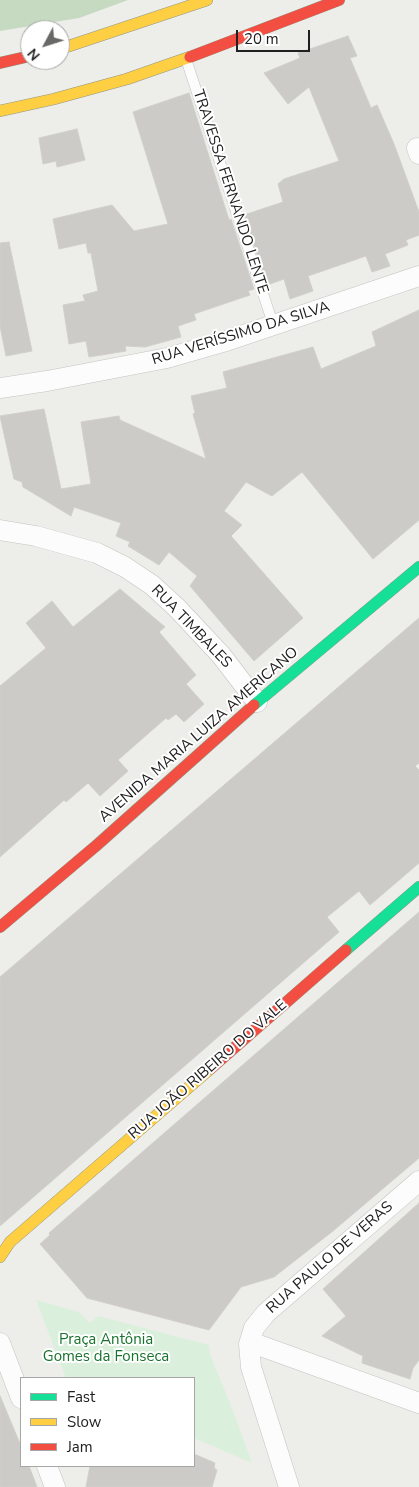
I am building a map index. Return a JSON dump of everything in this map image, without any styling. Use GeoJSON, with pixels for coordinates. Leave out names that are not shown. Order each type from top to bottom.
{"type":"FeatureCollection","features":[{"type":"Feature","properties":{"kind":"main road"},"geometry":{"type":"LineString","coordinates":[[70,46],[207,0]]}},
{"type":"Feature","properties":{"kind":"main road"},"geometry":{"type":"LineString","coordinates":[[0,111],[54,99],[127,79],[186,59],[339,0]]}},
{"type":"Feature","properties":{"kind":"main road"},"geometry":{"type":"LineString","coordinates":[[0,63],[20,58]]}},
{"type":"Feature","properties":{"kind":"main road","name":"AVENIDA MARIA LUIZA AMERICANO"},"geometry":{"type":"LineString","coordinates":[[0,927],[97,845],[257,702],[419,567]]}},
{"type":"Feature","properties":{"kind":"main road","name":"RUA JOÃO RIBEIRO DO VALE"},"geometry":{"type":"LineString","coordinates":[[0,1256],[10,1242],[419,887]]}},
{"type":"Feature","properties":{"kind":"street","name":"RUA VERÍSSIMO DA SILVA"},"geometry":{"type":"LineString","coordinates":[[0,388],[167,358],[419,276]]}},
{"type":"Feature","properties":{"kind":"street","name":"RUA TIMBALES"},"geometry":{"type":"LineString","coordinates":[[0,530],[36,536],[97,553],[111,559],[152,585],[177,608],[221,655],[257,702]]}},
{"type":"Feature","properties":{"kind":"street","name":"RUA PAULO DE VERAS"},"geometry":{"type":"LineString","coordinates":[[250,1342],[254,1328],[266,1313],[419,1181]]}},
{"type":"Feature","properties":{"kind":"street"},"geometry":{"type":"LineString","coordinates":[[289,1487],[251,1367],[250,1342],[419,1403]]}},
{"type":"Feature","properties":{"kind":"street"},"geometry":{"type":"LineString","coordinates":[[0,1343],[20,1395]]}},
{"type":"Feature","properties":{"kind":"street"},"geometry":{"type":"LineString","coordinates":[[48,1467],[55,1487]]}},
{"type":"Feature","properties":{"kind":"lane","name":"TRAVESSA FERNANDO LENTE"},"geometry":{"type":"LineString","coordinates":[[186,59],[273,324]]}},
{"type":"Feature","properties":{"kind":"green space"},"geometry":{"type":"Polygon","coordinates":[[[0,0],[128,0],[79,18],[67,20],[20,20],[20,28],[0,31],[0,0]]]}},
{"type":"Feature","properties":{"kind":"green space","name":"Praça Antônia Gomes da Fonseca"},"geometry":{"type":"Polygon","coordinates":[[[36,1300],[79,1312],[90,1323],[98,1316],[209,1345],[210,1354],[252,1463],[195,1438],[195,1377],[66,1377],[36,1300]]]}},
{"type":"Feature","properties":{"kind":"building"},"geometry":{"type":"Polygon","coordinates":[[[348,36],[357,56],[350,58],[371,108],[377,105],[394,144],[419,212],[419,235],[406,240],[408,245],[385,254],[390,266],[372,272],[366,256],[308,276],[313,291],[290,299],[284,279],[267,285],[244,215],[283,202],[278,184],[284,179],[339,161],[309,87],[288,104],[264,73],[300,58],[298,53],[348,36]]]}},
{"type":"Feature","properties":{"kind":"building"},"geometry":{"type":"Polygon","coordinates":[[[189,93],[229,220],[231,219],[254,289],[248,291],[250,295],[194,314],[196,320],[178,326],[181,337],[145,347],[125,346],[126,351],[89,357],[86,341],[69,344],[63,305],[85,301],[83,295],[98,291],[91,253],[88,253],[86,243],[59,249],[53,219],[112,205],[134,231],[168,224],[133,112],[189,93]]]}},
{"type":"Feature","properties":{"kind":"building"},"geometry":{"type":"Polygon","coordinates":[[[77,129],[85,160],[57,167],[56,161],[43,164],[39,138],[77,129]]]}},
{"type":"Feature","properties":{"kind":"building"},"geometry":{"type":"Polygon","coordinates":[[[9,242],[32,351],[6,356],[0,326],[0,243],[9,242]]]}},
{"type":"Feature","properties":{"kind":"building"},"geometry":{"type":"Polygon","coordinates":[[[419,310],[419,520],[373,559],[302,472],[272,496],[246,482],[224,511],[242,525],[231,536],[303,618],[254,661],[190,586],[197,576],[169,552],[159,565],[128,546],[130,542],[116,536],[121,523],[74,507],[71,516],[23,487],[22,482],[14,479],[0,416],[44,409],[61,489],[91,484],[81,422],[119,416],[120,420],[206,459],[193,414],[195,413],[191,396],[227,388],[223,372],[313,347],[321,369],[376,346],[372,332],[419,310]]]}},
{"type":"Feature","properties":{"kind":"building"},"geometry":{"type":"Polygon","coordinates":[[[120,589],[165,627],[159,632],[196,675],[186,684],[204,704],[184,722],[176,714],[168,720],[166,718],[118,760],[128,771],[100,796],[88,783],[66,802],[64,800],[0,857],[0,686],[46,648],[26,623],[52,601],[73,627],[120,589]]]}},
{"type":"Feature","properties":{"kind":"building"},"geometry":{"type":"Polygon","coordinates":[[[419,618],[419,763],[415,766],[419,770],[419,863],[370,905],[359,891],[327,917],[339,932],[0,1226],[0,977],[419,618]]]}},
{"type":"Feature","properties":{"kind":"building"},"geometry":{"type":"Polygon","coordinates":[[[419,912],[419,1158],[333,1231],[274,1277],[241,1287],[209,1330],[87,1298],[40,1244],[50,1235],[49,1233],[419,912]]]}},
{"type":"Feature","properties":{"kind":"building"},"geometry":{"type":"Polygon","coordinates":[[[419,1203],[419,1360],[413,1368],[410,1379],[362,1363],[363,1356],[322,1336],[346,1316],[323,1289],[419,1203]]]}},
{"type":"Feature","properties":{"kind":"building"},"geometry":{"type":"Polygon","coordinates":[[[0,1396],[20,1444],[20,1467],[29,1467],[37,1487],[0,1487],[0,1396]]]}},
{"type":"Feature","properties":{"kind":"building"},"geometry":{"type":"Polygon","coordinates":[[[195,1454],[215,1463],[214,1468],[217,1470],[212,1487],[86,1487],[90,1467],[195,1467],[195,1454]]]}},
{"type":"Feature","properties":{"kind":"traffic: fast"},"geometry":{"type":"LineString","coordinates":[[254,705],[419,567]]}},
{"type":"Feature","properties":{"kind":"traffic: fast"},"geometry":{"type":"LineString","coordinates":[[346,950],[419,887]]}},
{"type":"Feature","properties":{"kind":"traffic: slow"},"geometry":{"type":"LineString","coordinates":[[70,46],[207,0]]}},
{"type":"Feature","properties":{"kind":"traffic: slow"},"geometry":{"type":"LineString","coordinates":[[0,111],[54,99],[127,79],[190,57]]}},
{"type":"Feature","properties":{"kind":"traffic: slow"},"geometry":{"type":"LineString","coordinates":[[0,1257],[10,1242],[210,1069]]}},
{"type":"Feature","properties":{"kind":"traffic: jam"},"geometry":{"type":"LineString","coordinates":[[190,57],[339,0]]}},
{"type":"Feature","properties":{"kind":"traffic: jam"},"geometry":{"type":"LineString","coordinates":[[0,63],[20,58]]}},
{"type":"Feature","properties":{"kind":"traffic: jam"},"geometry":{"type":"LineString","coordinates":[[0,927],[97,845],[254,705]]}},
{"type":"Feature","properties":{"kind":"traffic: jam"},"geometry":{"type":"LineString","coordinates":[[210,1069],[346,950]]}}]}
